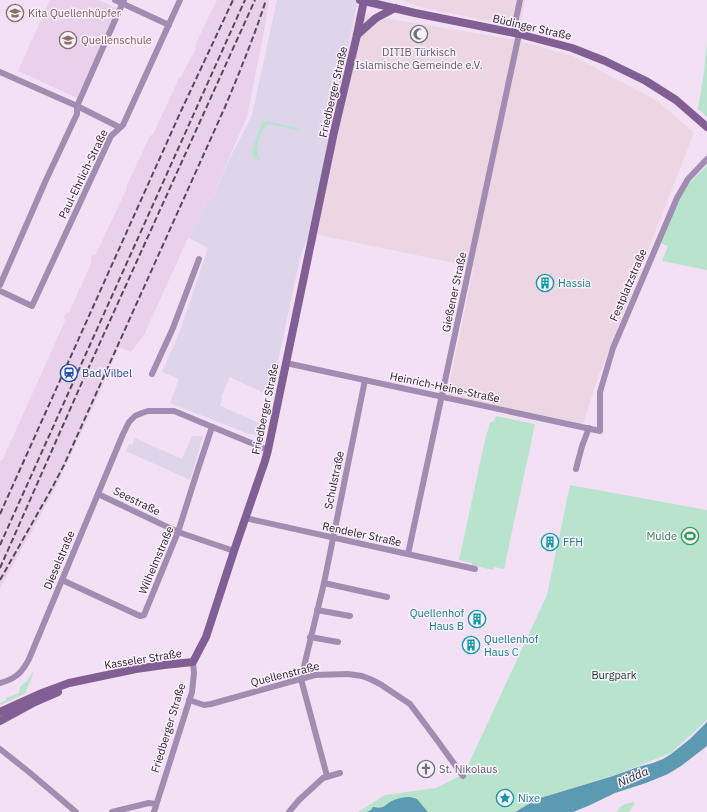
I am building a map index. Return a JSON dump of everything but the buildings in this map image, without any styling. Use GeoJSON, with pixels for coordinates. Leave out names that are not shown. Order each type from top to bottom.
{"type":"FeatureCollection","features":[{"type":"Feature","properties":{"kind":"main road","name":"Büdinger Straße"},"geometry":{"type":"LineString","coordinates":[[363,0],[572,48],[605,61],[646,81],[686,108],[707,127]]}},
{"type":"Feature","properties":{"kind":"main road","name":"Friedberger Straße"},"geometry":{"type":"LineString","coordinates":[[193,662],[206,637],[268,450],[333,139],[357,35],[363,0]]}},
{"type":"Feature","properties":{"kind":"main road"},"geometry":{"type":"LineString","coordinates":[[357,35],[373,20],[395,8]]}},
{"type":"Feature","properties":{"kind":"main road","name":"Kasseler Straße"},"geometry":{"type":"LineString","coordinates":[[0,712],[32,697],[77,681],[157,666],[193,662]]}},
{"type":"Feature","properties":{"kind":"main road","name":"Kasseler Straße"},"geometry":{"type":"LineString","coordinates":[[0,722],[48,696],[76,684],[96,678]]}},
{"type":"Feature","properties":{"kind":"street"},"geometry":{"type":"LineString","coordinates":[[115,0],[124,2],[168,25]]}},
{"type":"Feature","properties":{"kind":"street","name":"Paul-Ehrlich-Straße"},"geometry":{"type":"LineString","coordinates":[[0,291],[32,306],[111,136],[119,127],[123,125],[180,0]]}},
{"type":"Feature","properties":{"kind":"street","name":"Gießener Straße"},"geometry":{"type":"LineString","coordinates":[[408,554],[442,397],[516,34],[520,0]]}},
{"type":"Feature","properties":{"kind":"street"},"geometry":{"type":"LineString","coordinates":[[0,285],[77,114],[77,106],[124,2]]}},
{"type":"Feature","properties":{"kind":"street"},"geometry":{"type":"LineString","coordinates":[[0,72],[77,106],[119,127]]}},
{"type":"Feature","properties":{"kind":"street","name":"Festplatzstraße"},"geometry":{"type":"LineString","coordinates":[[600,431],[600,392],[612,348],[676,198],[688,179],[707,159]]}},
{"type":"Feature","properties":{"kind":"street"},"geometry":{"type":"LineString","coordinates":[[152,374],[173,328],[199,259]]}},
{"type":"Feature","properties":{"kind":"street","name":"Heinrich-Heine-Straße"},"geometry":{"type":"LineString","coordinates":[[286,363],[600,431]]}},
{"type":"Feature","properties":{"kind":"street","name":"Schulstraße"},"geometry":{"type":"LineString","coordinates":[[327,776],[301,679],[324,584],[365,380]]}},
{"type":"Feature","properties":{"kind":"street","name":"Dieselstraße"},"geometry":{"type":"LineString","coordinates":[[0,683],[15,678],[27,664],[124,433],[129,422],[135,416],[148,412],[174,411],[268,450]]}},
{"type":"Feature","properties":{"kind":"street","name":"Wilhelmstraße"},"geometry":{"type":"LineString","coordinates":[[62,580],[142,616],[183,519],[212,427]]}},
{"type":"Feature","properties":{"kind":"street"},"geometry":{"type":"LineString","coordinates":[[576,469],[582,446],[589,428]]}},
{"type":"Feature","properties":{"kind":"street","name":"Seestraße"},"geometry":{"type":"LineString","coordinates":[[98,494],[178,532],[234,551]]}},
{"type":"Feature","properties":{"kind":"street","name":"Rendeler Straße"},"geometry":{"type":"LineString","coordinates":[[245,518],[475,569]]}},
{"type":"Feature","properties":{"kind":"street"},"geometry":{"type":"LineString","coordinates":[[324,584],[387,596]]}},
{"type":"Feature","properties":{"kind":"street"},"geometry":{"type":"LineString","coordinates":[[317,610],[350,616]]}},
{"type":"Feature","properties":{"kind":"street"},"geometry":{"type":"LineString","coordinates":[[310,637],[338,642]]}},
{"type":"Feature","properties":{"kind":"street","name":"Friedberger Straße"},"geometry":{"type":"LineString","coordinates":[[154,812],[189,700],[194,673],[193,662]]}},
{"type":"Feature","properties":{"kind":"street","name":"Quellenstraße"},"geometry":{"type":"LineString","coordinates":[[189,700],[204,705],[211,704],[320,675],[348,674],[370,679],[380,684],[412,706],[463,776]]}},
{"type":"Feature","properties":{"kind":"street"},"geometry":{"type":"LineString","coordinates":[[0,749],[76,812]]}},
{"type":"Feature","properties":{"kind":"street"},"geometry":{"type":"LineString","coordinates":[[289,812],[302,796],[317,782],[327,776],[340,772]]}},
{"type":"Feature","properties":{"kind":"street"},"geometry":{"type":"LineString","coordinates":[[112,812],[150,803],[156,804]]}},
{"type":"Feature","properties":{"kind":"shaded area","name":"Quellenschule"},"geometry":{"type":"Polygon","coordinates":[[[50,0],[99,0],[118,9],[77,98],[18,71],[50,0]]]}},
{"type":"Feature","properties":{"kind":"shaded area"},"geometry":{"type":"Polygon","coordinates":[[[217,0],[269,0],[247,117],[211,200],[207,199],[144,335],[131,352],[119,347],[56,487],[0,588],[0,461],[3,459],[65,321],[64,317],[69,312],[92,262],[92,255],[96,254],[150,136],[153,134],[178,78],[181,77],[196,48],[195,46],[217,0]]]}},
{"type":"Feature","properties":{"kind":"shaded area"},"geometry":{"type":"Polygon","coordinates":[[[277,0],[358,0],[308,237],[300,258],[271,395],[260,392],[230,377],[221,397],[220,406],[264,425],[262,437],[246,433],[170,403],[179,379],[162,372],[181,328],[208,248],[189,238],[207,199],[211,200],[252,115],[277,0]]]}},
{"type":"Feature","properties":{"kind":"shaded area"},"geometry":{"type":"Polygon","coordinates":[[[400,0],[525,0],[520,27],[424,8],[400,0]]]}},
{"type":"Feature","properties":{"kind":"shaded area"},"geometry":{"type":"Polygon","coordinates":[[[356,13],[516,40],[573,56],[659,102],[694,133],[596,383],[583,424],[447,395],[474,267],[309,233],[356,13]]]}},
{"type":"Feature","properties":{"kind":"shaded area"},"geometry":{"type":"Polygon","coordinates":[[[192,436],[203,436],[190,480],[126,451],[129,444],[132,445],[135,438],[182,459],[192,436]]]}},
{"type":"Feature","properties":{"kind":"green space"},"geometry":{"type":"Polygon","coordinates":[[[707,42],[707,117],[698,109],[707,42]]]}},
{"type":"Feature","properties":{"kind":"green space"},"geometry":{"type":"Polygon","coordinates":[[[266,121],[298,128],[298,130],[269,124],[266,126],[258,143],[257,150],[260,160],[254,157],[252,151],[261,124],[266,121]]]}},
{"type":"Feature","properties":{"kind":"green space"},"geometry":{"type":"Polygon","coordinates":[[[707,165],[707,270],[662,261],[668,246],[660,243],[683,190],[707,165]]]}},
{"type":"Feature","properties":{"kind":"green space"},"geometry":{"type":"Polygon","coordinates":[[[496,416],[535,424],[504,569],[494,567],[493,570],[459,560],[485,440],[490,423],[494,421],[496,416]]]}},
{"type":"Feature","properties":{"kind":"green space","name":"Burgpark"},"geometry":{"type":"Polygon","coordinates":[[[570,485],[707,510],[707,720],[671,753],[612,776],[537,799],[514,812],[358,812],[385,795],[436,788],[464,774],[547,595],[570,485]]]}},
{"type":"Feature","properties":{"kind":"green space"},"geometry":{"type":"Polygon","coordinates":[[[33,672],[25,694],[0,705],[0,703],[7,700],[6,698],[19,693],[20,687],[27,681],[33,672]]]}},
{"type":"Feature","properties":{"kind":"green space"},"geometry":{"type":"Polygon","coordinates":[[[633,802],[635,803],[629,812],[617,812],[621,806],[633,802]]]}},
{"type":"Feature","properties":{"kind":"water","name":"Nidda"},"geometry":{"type":"Polygon","coordinates":[[[707,722],[707,746],[668,774],[615,793],[573,812],[515,812],[537,799],[663,759],[690,739],[707,722]]]}},
{"type":"Feature","properties":{"kind":"water"},"geometry":{"type":"Polygon","coordinates":[[[410,797],[417,799],[428,812],[367,812],[373,807],[380,808],[396,799],[410,797]]]}},
{"type":"Feature","properties":{"kind":"railway"},"geometry":{"type":"LineString","coordinates":[[0,514],[181,111],[233,0]]}},
{"type":"Feature","properties":{"kind":"railway"},"geometry":{"type":"LineString","coordinates":[[0,545],[245,0]]}},
{"type":"Feature","properties":{"kind":"railway"},"geometry":{"type":"LineString","coordinates":[[0,568],[79,389],[255,0]]}},
{"type":"Feature","properties":{"kind":"railway"},"geometry":{"type":"LineString","coordinates":[[0,580],[64,465],[225,107],[252,41],[266,0]]}},
{"type":"Feature","properties":{"kind":"place","name":"Kita Quellenhüpfer"},"geometry":{"type":"Point","coordinates":[15,13]}},
{"type":"Feature","properties":{"kind":"place","name":"DITIB Türkisch Islamische Gemeinde e.V."},"geometry":{"type":"Point","coordinates":[419,34]}},
{"type":"Feature","properties":{"kind":"place","name":"Quellenschule"},"geometry":{"type":"Point","coordinates":[68,40]}},
{"type":"Feature","properties":{"kind":"place","name":"Hassia"},"geometry":{"type":"Point","coordinates":[545,283]}},
{"type":"Feature","properties":{"kind":"place","name":"Bad Vilbel"},"geometry":{"type":"Point","coordinates":[69,373]}},
{"type":"Feature","properties":{"kind":"place","name":"Mulde"},"geometry":{"type":"Point","coordinates":[690,536]}},
{"type":"Feature","properties":{"kind":"place","name":"FFH"},"geometry":{"type":"Point","coordinates":[550,542]}},
{"type":"Feature","properties":{"kind":"place","name":"Quellenhof Haus B"},"geometry":{"type":"Point","coordinates":[477,619]}},
{"type":"Feature","properties":{"kind":"place","name":"Quellenhof Haus C"},"geometry":{"type":"Point","coordinates":[471,645]}},
{"type":"Feature","properties":{"kind":"place","name":"St. Nikolaus"},"geometry":{"type":"Point","coordinates":[426,769]}},
{"type":"Feature","properties":{"kind":"place","name":"Nixe"},"geometry":{"type":"Point","coordinates":[505,798]}}]}
